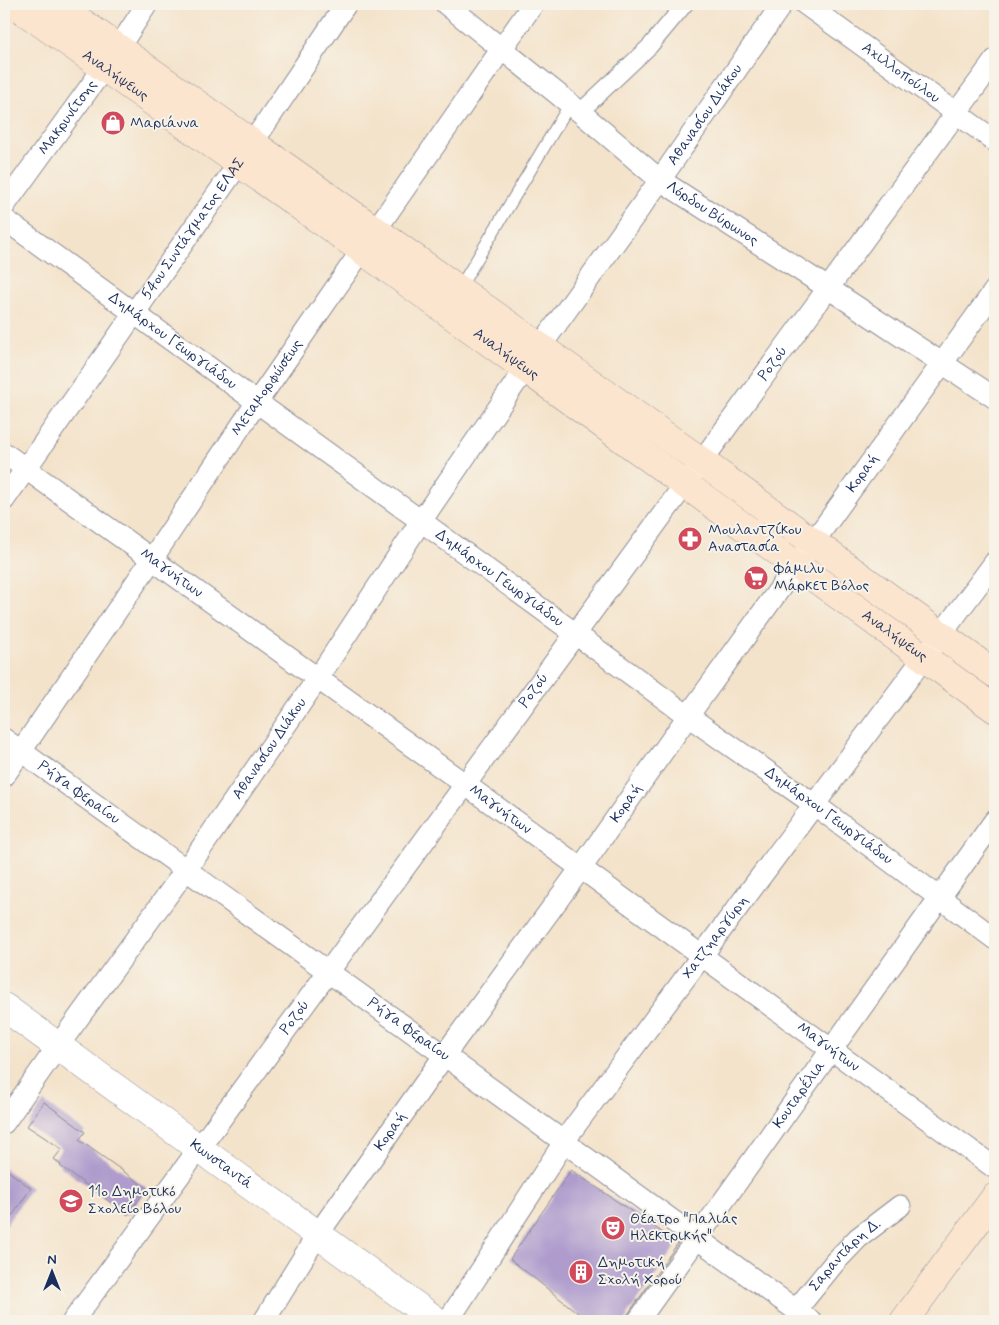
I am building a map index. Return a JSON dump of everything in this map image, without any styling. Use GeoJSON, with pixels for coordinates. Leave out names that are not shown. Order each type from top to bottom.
{"type":"FeatureCollection","features":[{"type":"Feature","properties":{"kind":"main road","name":"Αναλήψεως"},"geometry":{"type":"LineString","coordinates":[[14,4],[111,58],[533,358],[701,461],[995,674]]}},
{"type":"Feature","properties":{"kind":"main road","name":"Αναλήψεως"},"geometry":{"type":"LineString","coordinates":[[56,4],[111,58]]}},
{"type":"Feature","properties":{"kind":"main road","name":"Αναλήψεως"},"geometry":{"type":"LineString","coordinates":[[369,240],[459,290],[533,358],[684,484],[995,709]]}},
{"type":"Feature","properties":{"kind":"main road"},"geometry":{"type":"LineString","coordinates":[[904,1321],[995,1197]]}},
{"type":"Feature","properties":{"kind":"street","name":"Μακρυνίτσης"},"geometry":{"type":"LineString","coordinates":[[4,206],[111,58],[147,4]]}},
{"type":"Feature","properties":{"kind":"street","name":"54ου Συντάγματος ΕΛΑΣ"},"geometry":{"type":"LineString","coordinates":[[4,500],[246,153],[346,4]]}},
{"type":"Feature","properties":{"kind":"street","name":"Λόρδου Βύρωνος"},"geometry":{"type":"LineString","coordinates":[[446,4],[575,108],[660,180],[995,398]]}},
{"type":"Feature","properties":{"kind":"street","name":"Μεταμορφώσεως"},"geometry":{"type":"LineString","coordinates":[[4,776],[257,402],[533,4]]}},
{"type":"Feature","properties":{"kind":"street"},"geometry":{"type":"LineString","coordinates":[[575,108],[650,46],[685,4]]}},
{"type":"Feature","properties":{"kind":"street","name":"Αθανασίου Διάκου"},"geometry":{"type":"LineString","coordinates":[[4,1123],[187,869],[533,358],[782,4]]}},
{"type":"Feature","properties":{"kind":"street","name":"Αχιλλοπούλου"},"geometry":{"type":"LineString","coordinates":[[805,4],[995,141]]}},
{"type":"Feature","properties":{"kind":"street","name":"Ροζού"},"geometry":{"type":"LineString","coordinates":[[73,1321],[995,60]]}},
{"type":"Feature","properties":{"kind":"street","name":"Δημάρχου Γεωργιάδου"},"geometry":{"type":"LineString","coordinates":[[4,219],[995,938]]}},
{"type":"Feature","properties":{"kind":"street","name":"Κοραή"},"geometry":{"type":"LineString","coordinates":[[264,1321],[318,1234],[444,1055],[581,868],[688,716],[995,290]]}},
{"type":"Feature","properties":{"kind":"street","name":"Μαγνήτων"},"geometry":{"type":"LineString","coordinates":[[4,454],[466,784],[995,1168]]}},
{"type":"Feature","properties":{"kind":"street","name":"Χατζηαργύρη"},"geometry":{"type":"LineString","coordinates":[[448,1321],[564,1142],[995,562]]}},
{"type":"Feature","properties":{"kind":"street","name":"Ρήγα Φεραίου"},"geometry":{"type":"LineString","coordinates":[[4,739],[187,869],[804,1316]]}},
{"type":"Feature","properties":{"kind":"street","name":"Κουταρέλια"},"geometry":{"type":"LineString","coordinates":[[638,1321],[995,820]]}},
{"type":"Feature","properties":{"kind":"street","name":"Κωνσταντά"},"geometry":{"type":"LineString","coordinates":[[4,1006],[437,1321]]}},
{"type":"Feature","properties":{"kind":"street","name":"Σαραντάρη Δ."},"geometry":{"type":"LineString","coordinates":[[804,1316],[835,1262],[858,1238],[900,1206]]}},
{"type":"Feature","properties":{"kind":"lane"},"geometry":{"type":"LineString","coordinates":[[459,290],[575,108]]}},
{"type":"Feature","properties":{"kind":"building"},"geometry":{"type":"Polygon","coordinates":[[[44,1102],[85,1132],[79,1140],[147,1188],[128,1215],[60,1166],[54,1159],[62,1149],[27,1126],[44,1102]]]}},
{"type":"Feature","properties":{"kind":"building"},"geometry":{"type":"Polygon","coordinates":[[[4,1168],[31,1188],[4,1228],[4,1168]]]}},
{"type":"Feature","properties":{"kind":"building"},"geometry":{"type":"Polygon","coordinates":[[[571,1170],[678,1243],[628,1314],[626,1321],[588,1321],[510,1259],[571,1170]]]}},
{"type":"Feature","properties":{"kind":"place","name":"Μαριάννα"},"geometry":{"type":"Point","coordinates":[113,123]}},
{"type":"Feature","properties":{"kind":"place","name":"Μουλαντζίκου Αναστασία"},"geometry":{"type":"Point","coordinates":[690,539]}},
{"type":"Feature","properties":{"kind":"place","name":"Φάμιλυ Μάρκετ Βόλος"},"geometry":{"type":"Point","coordinates":[756,578]}},
{"type":"Feature","properties":{"kind":"place","name":"11ο Δημοτικό Σχολείο Βόλου"},"geometry":{"type":"Point","coordinates":[71,1201]}},
{"type":"Feature","properties":{"kind":"place","name":"Θέατρο \"Παλιάς Ηλεκτρικής\""},"geometry":{"type":"Point","coordinates":[613,1228]}},
{"type":"Feature","properties":{"kind":"place","name":"Δημοτική Σχολή Χορού"},"geometry":{"type":"Point","coordinates":[581,1272]}}]}
